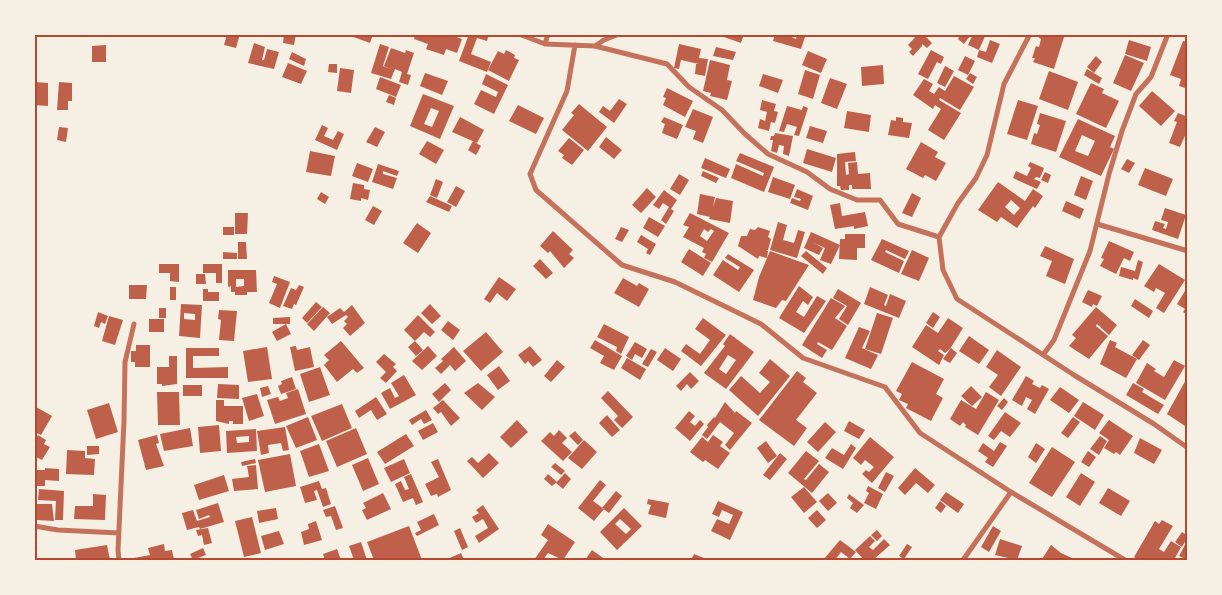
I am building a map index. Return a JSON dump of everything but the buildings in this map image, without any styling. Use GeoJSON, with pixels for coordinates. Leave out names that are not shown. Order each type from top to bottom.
{"type":"FeatureCollection","features":[{"type":"Feature","properties":{"kind":"street"},"geometry":{"type":"LineString","coordinates":[[519,34],[545,44],[595,46],[667,64],[689,87],[722,110],[768,154],[807,172],[830,189],[857,200],[880,200],[898,224],[939,237]]}},
{"type":"Feature","properties":{"kind":"street"},"geometry":{"type":"LineString","coordinates":[[545,44],[548,34]]}},
{"type":"Feature","properties":{"kind":"street"},"geometry":{"type":"LineString","coordinates":[[595,46],[619,34]]}},
{"type":"Feature","properties":{"kind":"street"},"geometry":{"type":"LineString","coordinates":[[1030,34],[1004,84],[987,155],[976,178],[958,203],[939,237],[943,270],[957,299],[1188,448]]}},
{"type":"Feature","properties":{"kind":"street"},"geometry":{"type":"LineString","coordinates":[[1043,355],[1054,340],[1076,290],[1097,224],[1122,130],[1136,94],[1151,77],[1168,34]]}},
{"type":"Feature","properties":{"kind":"street"},"geometry":{"type":"LineString","coordinates":[[575,45],[567,91],[530,174],[536,190],[622,265],[675,282],[761,324],[803,358],[885,387],[920,433],[1011,492],[1125,561]]}},
{"type":"Feature","properties":{"kind":"street"},"geometry":{"type":"LineString","coordinates":[[1097,224],[1188,251]]}},
{"type":"Feature","properties":{"kind":"street"},"geometry":{"type":"LineString","coordinates":[[119,561],[125,362],[134,324]]}},
{"type":"Feature","properties":{"kind":"street"},"geometry":{"type":"LineString","coordinates":[[963,561],[1011,492]]}},
{"type":"Feature","properties":{"kind":"street"},"geometry":{"type":"LineString","coordinates":[[34,526],[58,530],[119,533]]}}]}
